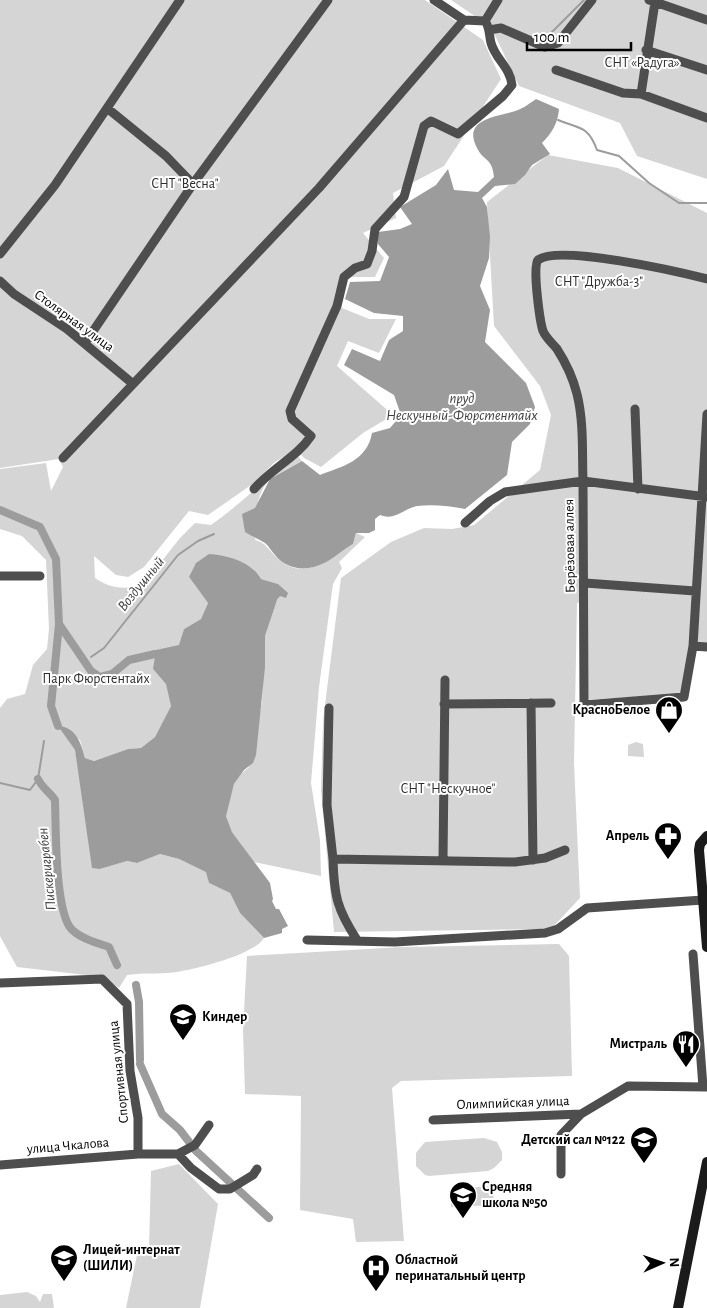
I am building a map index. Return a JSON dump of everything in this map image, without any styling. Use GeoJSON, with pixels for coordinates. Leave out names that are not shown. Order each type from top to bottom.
{"type":"FeatureCollection","features":[{"type":"Feature","properties":{"kind":"main road"},"geometry":{"type":"LineString","coordinates":[[707,836],[700,844],[699,850],[707,947]]}},
{"type":"Feature","properties":{"kind":"main road"},"geometry":{"type":"LineString","coordinates":[[678,1308],[707,1162]]}},
{"type":"Feature","properties":{"kind":"street"},"geometry":{"type":"LineString","coordinates":[[0,254],[55,185],[180,0]]}},
{"type":"Feature","properties":{"kind":"street"},"geometry":{"type":"LineString","coordinates":[[85,343],[193,184],[328,0]]}},
{"type":"Feature","properties":{"kind":"street"},"geometry":{"type":"LineString","coordinates":[[434,0],[464,20],[485,20]]}},
{"type":"Feature","properties":{"kind":"street"},"geometry":{"type":"LineString","coordinates":[[485,20],[498,0]]}},
{"type":"Feature","properties":{"kind":"street"},"geometry":{"type":"LineString","coordinates":[[490,30],[501,28],[544,47],[558,43],[592,0]]}},
{"type":"Feature","properties":{"kind":"street"},"geometry":{"type":"LineString","coordinates":[[641,94],[652,1],[707,20]]}},
{"type":"Feature","properties":{"kind":"street"},"geometry":{"type":"LineString","coordinates":[[63,458],[132,383],[319,188],[464,20]]}},
{"type":"Feature","properties":{"kind":"street"},"geometry":{"type":"LineString","coordinates":[[254,489],[265,476],[306,444],[311,436],[292,419],[290,411],[337,306],[344,277],[355,268],[367,264],[372,251],[375,229],[404,197],[424,126],[431,121],[458,134],[503,96],[512,85],[511,74],[492,44],[490,30],[485,20]]}},
{"type":"Feature","properties":{"kind":"street"},"geometry":{"type":"LineString","coordinates":[[646,50],[707,70]]}},
{"type":"Feature","properties":{"kind":"street"},"geometry":{"type":"LineString","coordinates":[[556,70],[622,93],[641,94],[707,118]]}},
{"type":"Feature","properties":{"kind":"street"},"geometry":{"type":"LineString","coordinates":[[107,108],[166,156],[193,184]]}},
{"type":"Feature","properties":{"kind":"street"},"geometry":{"type":"LineString","coordinates":[[465,523],[490,501],[505,492],[583,481],[581,422],[577,394],[566,363],[543,331],[535,263],[543,257],[554,256],[605,259],[707,279]]}},
{"type":"Feature","properties":{"kind":"street","name":"Столярная улица"},"geometry":{"type":"LineString","coordinates":[[0,280],[14,294],[85,343],[132,383]]}},
{"type":"Feature","properties":{"kind":"street"},"geometry":{"type":"LineString","coordinates":[[634,408],[638,489]]}},
{"type":"Feature","properties":{"kind":"street"},"geometry":{"type":"LineString","coordinates":[[707,414],[704,496],[695,591],[693,646],[707,647]]}},
{"type":"Feature","properties":{"kind":"street","name":"Берёзовая аллея"},"geometry":{"type":"LineString","coordinates":[[693,646],[684,697],[584,705],[585,583],[583,481],[704,496]]}},
{"type":"Feature","properties":{"kind":"street"},"geometry":{"type":"LineString","coordinates":[[0,576],[40,576]]}},
{"type":"Feature","properties":{"kind":"street"},"geometry":{"type":"LineString","coordinates":[[585,583],[695,591]]}},
{"type":"Feature","properties":{"kind":"street"},"geometry":{"type":"LineString","coordinates":[[442,860],[444,680]]}},
{"type":"Feature","properties":{"kind":"street"},"geometry":{"type":"LineString","coordinates":[[531,703],[533,860]]}},
{"type":"Feature","properties":{"kind":"street"},"geometry":{"type":"LineString","coordinates":[[444,704],[551,703]]}},
{"type":"Feature","properties":{"kind":"street"},"geometry":{"type":"LineString","coordinates":[[328,708],[327,805],[333,859],[333,889],[341,915],[357,940]]}},
{"type":"Feature","properties":{"kind":"street"},"geometry":{"type":"LineString","coordinates":[[333,859],[515,862],[545,858],[565,850]]}},
{"type":"Feature","properties":{"kind":"street"},"geometry":{"type":"LineString","coordinates":[[307,940],[394,942],[545,933],[558,929],[587,908],[703,900]]}},
{"type":"Feature","properties":{"kind":"street"},"geometry":{"type":"LineString","coordinates":[[693,954],[705,1087]]}},
{"type":"Feature","properties":{"kind":"street","name":"Спортивная улица"},"geometry":{"type":"LineString","coordinates":[[0,983],[102,979],[126,1004],[130,1071],[138,1118],[138,1154]]}},
{"type":"Feature","properties":{"kind":"street","name":"Олимпийская улица"},"geometry":{"type":"LineString","coordinates":[[433,1120],[581,1114],[628,1086],[705,1087]]}},
{"type":"Feature","properties":{"kind":"street"},"geometry":{"type":"LineString","coordinates":[[561,1174],[561,1136],[581,1114]]}},
{"type":"Feature","properties":{"kind":"street"},"geometry":{"type":"LineString","coordinates":[[209,1125],[192,1147],[178,1154],[191,1168],[219,1189],[233,1187],[253,1175],[257,1169]]}},
{"type":"Feature","properties":{"kind":"street","name":"улица Чкалова"},"geometry":{"type":"LineString","coordinates":[[0,1165],[138,1154],[178,1154]]}},
{"type":"Feature","properties":{"kind":"green space","name":"СНТ \"Весна\""},"geometry":{"type":"Polygon","coordinates":[[[0,0],[425,0],[483,40],[501,79],[444,166],[393,193],[396,218],[363,233],[384,258],[375,277],[344,277],[337,306],[369,319],[396,319],[379,353],[348,341],[337,366],[393,415],[363,433],[321,467],[304,458],[296,449],[275,462],[251,485],[208,515],[189,511],[144,567],[128,577],[116,575],[94,556],[95,578],[117,587],[142,586],[180,538],[195,523],[211,525],[297,455],[302,461],[272,478],[262,490],[257,507],[255,540],[259,541],[287,565],[306,568],[316,566],[353,544],[356,533],[365,537],[339,562],[342,568],[333,584],[319,687],[311,783],[320,840],[321,876],[254,862],[232,832],[226,816],[226,809],[234,784],[249,767],[262,702],[265,636],[275,604],[283,590],[278,584],[261,579],[251,568],[189,577],[208,603],[201,619],[184,629],[180,645],[169,648],[153,669],[167,684],[171,706],[155,737],[141,748],[128,749],[94,761],[85,758],[80,740],[59,726],[75,750],[100,869],[127,861],[137,863],[160,854],[179,859],[207,872],[209,883],[230,893],[240,913],[264,938],[259,944],[239,955],[201,967],[175,972],[127,975],[119,988],[103,977],[17,967],[0,936],[0,708],[7,699],[25,694],[33,665],[47,649],[49,629],[46,560],[22,536],[0,529],[0,469],[46,463],[51,491],[63,467],[59,459],[0,468],[0,0]]]}},
{"type":"Feature","properties":{"kind":"green space","name":"СНТ «Радуга»"},"geometry":{"type":"Polygon","coordinates":[[[451,0],[707,0],[707,179],[637,156],[620,123],[519,86],[491,27],[451,0]]]}},
{"type":"Feature","properties":{"kind":"green space"},"geometry":{"type":"Polygon","coordinates":[[[548,155],[618,168],[707,213],[707,647],[689,646],[683,694],[584,700],[584,601],[577,603],[574,763],[580,898],[551,929],[334,932],[321,790],[323,721],[341,578],[391,542],[424,528],[452,529],[474,525],[540,470],[551,415],[540,386],[494,326],[487,202],[548,155]]]}},
{"type":"Feature","properties":{"kind":"green space"},"geometry":{"type":"Polygon","coordinates":[[[636,742],[643,744],[644,757],[628,756],[628,745],[636,742]]]}},
{"type":"Feature","properties":{"kind":"green space"},"geometry":{"type":"Polygon","coordinates":[[[559,944],[569,956],[572,1076],[401,1081],[392,1088],[404,1241],[356,1242],[353,1219],[300,1210],[301,1096],[245,1094],[243,1030],[247,956],[403,947],[559,944]]]}},
{"type":"Feature","properties":{"kind":"green space"},"geometry":{"type":"Polygon","coordinates":[[[484,1138],[497,1142],[502,1152],[502,1160],[488,1171],[429,1176],[425,1175],[416,1166],[416,1153],[425,1142],[484,1138]]]}},
{"type":"Feature","properties":{"kind":"green space"},"geometry":{"type":"Polygon","coordinates":[[[179,1164],[218,1204],[200,1308],[126,1308],[138,1250],[149,1248],[151,1171],[179,1164]]]}},
{"type":"Feature","properties":{"kind":"green space"},"geometry":{"type":"Polygon","coordinates":[[[493,1186],[494,1205],[451,1207],[450,1189],[493,1186]]]}},
{"type":"Feature","properties":{"kind":"green space"},"geometry":{"type":"Polygon","coordinates":[[[27,1292],[36,1296],[40,1302],[43,1294],[52,1294],[54,1308],[0,1308],[0,1295],[27,1292]]]}},
{"type":"Feature","properties":{"kind":"water","name":"пруд Нескучный-Фюрстентайх"},"geometry":{"type":"Polygon","coordinates":[[[536,99],[559,109],[554,128],[542,143],[550,154],[532,165],[515,184],[495,186],[482,198],[487,207],[490,237],[489,258],[480,286],[490,310],[485,342],[526,383],[535,407],[530,424],[512,442],[507,475],[465,509],[423,505],[412,507],[395,516],[380,515],[375,519],[375,530],[369,533],[356,533],[353,544],[327,562],[311,568],[298,568],[285,564],[265,543],[245,532],[242,514],[255,508],[270,479],[302,461],[320,475],[345,465],[353,461],[365,450],[372,433],[390,428],[401,415],[394,395],[344,365],[352,349],[380,361],[389,340],[403,331],[403,316],[374,313],[345,299],[350,282],[380,281],[389,257],[378,244],[378,232],[400,229],[412,224],[400,207],[436,185],[448,169],[454,190],[478,192],[494,177],[490,163],[477,148],[474,131],[482,121],[519,110],[536,99]]]}},
{"type":"Feature","properties":{"kind":"water"},"geometry":{"type":"Polygon","coordinates":[[[209,554],[238,560],[252,568],[261,579],[278,584],[288,593],[286,598],[280,596],[277,600],[265,636],[265,667],[256,755],[253,763],[244,770],[234,784],[226,816],[232,832],[270,883],[272,901],[276,909],[279,909],[288,926],[282,929],[282,933],[264,938],[240,913],[230,893],[209,883],[206,872],[179,859],[160,854],[137,863],[127,861],[100,869],[92,868],[75,750],[58,726],[69,729],[77,737],[85,758],[94,761],[128,749],[141,748],[155,737],[171,706],[166,684],[153,669],[156,650],[179,645],[184,629],[201,619],[208,603],[189,577],[196,563],[209,554]]]}},
{"type":"Feature","properties":{"kind":"waterway"},"geometry":{"type":"LineString","coordinates":[[548,36],[584,0]]}},
{"type":"Feature","properties":{"kind":"waterway","name":"Воздушный"},"geometry":{"type":"LineString","coordinates":[[558,120],[582,129],[590,136],[597,150],[619,156],[649,183],[679,203],[707,203]]}},
{"type":"Feature","properties":{"kind":"waterway"},"geometry":{"type":"LineString","coordinates":[[0,510],[40,527],[56,559],[59,624],[51,706],[58,726]]}},
{"type":"Feature","properties":{"kind":"waterway","name":"Воздушный"},"geometry":{"type":"LineString","coordinates":[[91,657],[104,648],[178,555],[198,541],[214,534]]}},
{"type":"Feature","properties":{"kind":"waterway"},"geometry":{"type":"LineString","coordinates":[[59,624],[91,671],[100,677],[112,674],[129,660],[155,654]]}},
{"type":"Feature","properties":{"kind":"waterway","name":"Воздушный"},"geometry":{"type":"LineString","coordinates":[[0,783],[30,790],[38,779],[44,741]]}},
{"type":"Feature","properties":{"kind":"waterway","name":"Пискериграбен"},"geometry":{"type":"LineString","coordinates":[[38,779],[55,800],[56,846],[64,915],[69,926],[76,933],[109,947],[117,965]]}},
{"type":"Feature","properties":{"kind":"waterway","name":"Пискериграбен"},"geometry":{"type":"LineString","coordinates":[[136,985],[139,1002],[140,1060]]}},
{"type":"Feature","properties":{"kind":"waterway","name":"Пискериграбен"},"geometry":{"type":"LineString","coordinates":[[140,1064],[162,1114],[180,1130],[196,1151],[269,1218]]}},
{"type":"Feature","properties":{"kind":"place","name":"КрасноБелое"},"geometry":{"type":"Point","coordinates":[669,734]}},
{"type":"Feature","properties":{"kind":"place","name":"Апрель"},"geometry":{"type":"Point","coordinates":[668,860]}},
{"type":"Feature","properties":{"kind":"place","name":"Киндер"},"geometry":{"type":"Point","coordinates":[183,1041]}},
{"type":"Feature","properties":{"kind":"place","name":"Мистраль"},"geometry":{"type":"Point","coordinates":[686,1068]}},
{"type":"Feature","properties":{"kind":"place","name":"Детский сал №122"},"geometry":{"type":"Point","coordinates":[644,1164]}},
{"type":"Feature","properties":{"kind":"place","name":"Средняя школа №50"},"geometry":{"type":"Point","coordinates":[463,1219]}},
{"type":"Feature","properties":{"kind":"place","name":"Лицей-интернат (ШИЛИ)"},"geometry":{"type":"Point","coordinates":[64,1282]}},
{"type":"Feature","properties":{"kind":"place","name":"Областной перинатальный центр"},"geometry":{"type":"Point","coordinates":[376,1292]}},
{"type":"Feature","properties":{"kind":"park label","name":"СНТ \"Дружба-3\""},"geometry":{"type":"Point","coordinates":[599,282]}},
{"type":"Feature","properties":{"kind":"park label","name":"Парк Фюрстентайх"},"geometry":{"type":"Point","coordinates":[96,679]}},
{"type":"Feature","properties":{"kind":"park label","name":"СНТ \"Нескучное\""},"geometry":{"type":"Point","coordinates":[448,789]}}]}
